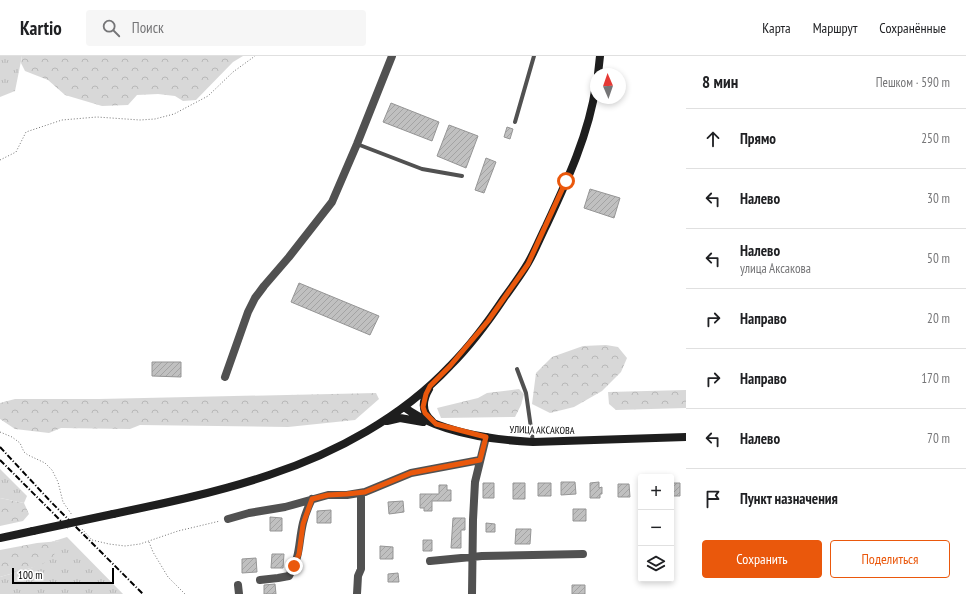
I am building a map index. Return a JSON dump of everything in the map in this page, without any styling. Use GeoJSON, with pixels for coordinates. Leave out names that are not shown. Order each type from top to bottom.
{"type":"FeatureCollection","features":[{"type":"Feature","properties":{"kind":"main road"},"geometry":{"type":"LineString","coordinates":[[599,68],[600,56]]}},
{"type":"Feature","properties":{"kind":"main road"},"geometry":{"type":"LineString","coordinates":[[0,538],[191,498],[271,475],[307,461],[348,442],[404,407],[430,386],[450,366],[488,321],[528,264],[582,141],[593,104]]}},
{"type":"Feature","properties":{"kind":"main road"},"geometry":{"type":"LineString","coordinates":[[430,386],[426,394],[423,407],[425,413],[436,424]]}},
{"type":"Feature","properties":{"kind":"main road","name":"УЛИЦА АКСАКОВА"},"geometry":{"type":"LineString","coordinates":[[404,407],[420,418],[436,424],[486,437],[533,442],[686,437]]}},
{"type":"Feature","properties":{"kind":"main road"},"geometry":{"type":"LineString","coordinates":[[376,425],[391,419],[400,418],[436,424]]}},
{"type":"Feature","properties":{"kind":"street"},"geometry":{"type":"LineString","coordinates":[[225,377],[248,312],[255,298],[332,202],[392,56]]}},
{"type":"Feature","properties":{"kind":"street"},"geometry":{"type":"LineString","coordinates":[[472,594],[472,520],[475,482],[486,437]]}},
{"type":"Feature","properties":{"kind":"street"},"geometry":{"type":"LineString","coordinates":[[228,519],[249,513],[285,507],[328,495],[362,493],[378,488],[411,473],[480,460]]}},
{"type":"Feature","properties":{"kind":"street"},"geometry":{"type":"LineString","coordinates":[[357,594],[360,569],[362,493]]}},
{"type":"Feature","properties":{"kind":"street"},"geometry":{"type":"LineString","coordinates":[[260,580],[289,576],[299,554],[303,524],[312,499]]}},
{"type":"Feature","properties":{"kind":"street"},"geometry":{"type":"LineString","coordinates":[[430,561],[472,557],[583,554]]}},
{"type":"Feature","properties":{"kind":"street"},"geometry":{"type":"LineString","coordinates":[[238,585],[239,594]]}},
{"type":"Feature","properties":{"kind":"lane"},"geometry":{"type":"LineString","coordinates":[[515,122],[534,56]]}},
{"type":"Feature","properties":{"kind":"lane"},"geometry":{"type":"LineString","coordinates":[[357,144],[422,169],[462,176]]}},
{"type":"Feature","properties":{"kind":"lane"},"geometry":{"type":"LineString","coordinates":[[517,369],[526,394],[533,442]]}},
{"type":"Feature","properties":{"kind":"path"},"geometry":{"type":"LineString","coordinates":[[0,160],[16,152],[26,132],[62,120],[97,116],[140,120],[155,119],[174,114],[208,96],[233,72],[255,56]]}},
{"type":"Feature","properties":{"kind":"path"},"geometry":{"type":"LineString","coordinates":[[0,432],[12,437],[20,443],[24,452],[45,463],[52,470],[58,482],[63,502],[74,518]]}},
{"type":"Feature","properties":{"kind":"path"},"geometry":{"type":"LineString","coordinates":[[82,528],[92,540],[125,546],[140,544],[178,531],[228,519]]}},
{"type":"Feature","properties":{"kind":"path"},"geometry":{"type":"LineString","coordinates":[[149,541],[153,552],[168,577],[184,594]]}},
{"type":"Feature","properties":{"kind":"green space"},"geometry":{"type":"Polygon","coordinates":[[[0,56],[22,56],[15,91],[0,97],[0,56]]]}},
{"type":"Feature","properties":{"kind":"green space"},"geometry":{"type":"Polygon","coordinates":[[[22,56],[243,56],[233,62],[196,100],[183,101],[175,96],[158,94],[137,95],[128,105],[102,106],[65,95],[48,80],[25,71],[21,63],[22,56]]]}},
{"type":"Feature","properties":{"kind":"green space"},"geometry":{"type":"Polygon","coordinates":[[[606,345],[618,347],[627,358],[621,372],[602,391],[574,407],[550,413],[532,404],[536,373],[552,357],[583,346],[606,345]]]}},
{"type":"Feature","properties":{"kind":"green space"},"geometry":{"type":"Polygon","coordinates":[[[519,389],[524,394],[521,405],[515,417],[441,418],[437,408],[478,398],[487,393],[519,389]]]}},
{"type":"Feature","properties":{"kind":"green space"},"geometry":{"type":"Polygon","coordinates":[[[686,390],[686,408],[616,410],[609,404],[608,392],[686,390]]]}},
{"type":"Feature","properties":{"kind":"green space"},"geometry":{"type":"Polygon","coordinates":[[[376,393],[379,399],[355,420],[288,427],[140,425],[130,429],[61,428],[49,433],[15,429],[0,419],[0,403],[15,399],[99,399],[376,393]]]}},
{"type":"Feature","properties":{"kind":"green space"},"geometry":{"type":"Polygon","coordinates":[[[0,469],[27,496],[24,503],[0,498],[0,469]]]}},
{"type":"Feature","properties":{"kind":"green space"},"geometry":{"type":"Polygon","coordinates":[[[0,498],[24,503],[29,514],[23,521],[0,526],[0,498]]]}},
{"type":"Feature","properties":{"kind":"green space"},"geometry":{"type":"Polygon","coordinates":[[[67,537],[123,594],[0,594],[0,577],[27,569],[42,562],[55,550],[60,541],[51,542],[67,537]]]}},
{"type":"Feature","properties":{"kind":"green space"},"geometry":{"type":"Polygon","coordinates":[[[60,541],[62,546],[55,550],[54,556],[41,565],[0,577],[0,550],[37,543],[60,541]]]}},
{"type":"Feature","properties":{"kind":"building"},"geometry":{"type":"Polygon","coordinates":[[[391,103],[439,122],[432,141],[383,122],[391,103]]]}},
{"type":"Feature","properties":{"kind":"building"},"geometry":{"type":"Polygon","coordinates":[[[449,125],[478,136],[466,168],[437,156],[449,125]]]}},
{"type":"Feature","properties":{"kind":"building"},"geometry":{"type":"Polygon","coordinates":[[[507,127],[513,129],[510,139],[504,137],[507,127]]]}},
{"type":"Feature","properties":{"kind":"building"},"geometry":{"type":"Polygon","coordinates":[[[486,158],[496,162],[484,193],[475,190],[486,158]]]}},
{"type":"Feature","properties":{"kind":"building"},"geometry":{"type":"Polygon","coordinates":[[[590,189],[620,198],[614,218],[584,208],[590,189]]]}},
{"type":"Feature","properties":{"kind":"building"},"geometry":{"type":"Polygon","coordinates":[[[299,283],[379,316],[370,335],[291,302],[299,283]]]}},
{"type":"Feature","properties":{"kind":"building"},"geometry":{"type":"Polygon","coordinates":[[[152,362],[181,362],[181,377],[152,376],[152,362]]]}},
{"type":"Feature","properties":{"kind":"building"},"geometry":{"type":"Polygon","coordinates":[[[561,482],[575,482],[576,494],[561,495],[561,482]]]}},
{"type":"Feature","properties":{"kind":"building"},"geometry":{"type":"Polygon","coordinates":[[[599,482],[599,488],[602,487],[602,494],[600,494],[600,498],[590,498],[590,483],[599,482]]]}},
{"type":"Feature","properties":{"kind":"building"},"geometry":{"type":"Polygon","coordinates":[[[483,483],[494,483],[494,498],[483,498],[483,483]]]}},
{"type":"Feature","properties":{"kind":"building"},"geometry":{"type":"Polygon","coordinates":[[[513,483],[525,483],[525,499],[513,499],[513,483]]]}},
{"type":"Feature","properties":{"kind":"building"},"geometry":{"type":"Polygon","coordinates":[[[538,483],[551,483],[551,496],[538,496],[538,483]]]}},
{"type":"Feature","properties":{"kind":"building"},"geometry":{"type":"Polygon","coordinates":[[[674,483],[680,483],[680,496],[674,496],[674,483]]]}},
{"type":"Feature","properties":{"kind":"building"},"geometry":{"type":"Polygon","coordinates":[[[618,484],[629,484],[630,497],[618,497],[618,484]]]}},
{"type":"Feature","properties":{"kind":"building"},"geometry":{"type":"Polygon","coordinates":[[[439,485],[447,485],[447,490],[451,490],[451,501],[432,501],[432,511],[424,511],[424,508],[420,508],[420,494],[439,494],[439,485]]]}},
{"type":"Feature","properties":{"kind":"building"},"geometry":{"type":"Polygon","coordinates":[[[403,501],[404,512],[389,514],[388,502],[403,501]]]}},
{"type":"Feature","properties":{"kind":"building"},"geometry":{"type":"Polygon","coordinates":[[[573,509],[586,509],[586,521],[573,521],[573,509]]]}},
{"type":"Feature","properties":{"kind":"building"},"geometry":{"type":"Polygon","coordinates":[[[331,510],[331,523],[317,523],[317,511],[331,510]]]}},
{"type":"Feature","properties":{"kind":"building"},"geometry":{"type":"Polygon","coordinates":[[[270,517],[282,518],[282,531],[270,531],[270,517]]]}},
{"type":"Feature","properties":{"kind":"building"},"geometry":{"type":"Polygon","coordinates":[[[453,518],[465,518],[465,530],[461,530],[461,548],[451,548],[453,518]]]}},
{"type":"Feature","properties":{"kind":"building"},"geometry":{"type":"Polygon","coordinates":[[[486,523],[495,524],[495,532],[486,532],[486,523]]]}},
{"type":"Feature","properties":{"kind":"building"},"geometry":{"type":"Polygon","coordinates":[[[516,529],[531,529],[530,544],[515,544],[516,529]]]}},
{"type":"Feature","properties":{"kind":"building"},"geometry":{"type":"Polygon","coordinates":[[[423,540],[432,540],[432,551],[423,551],[423,540]]]}},
{"type":"Feature","properties":{"kind":"building"},"geometry":{"type":"Polygon","coordinates":[[[380,546],[393,547],[393,559],[380,559],[380,546]]]}},
{"type":"Feature","properties":{"kind":"building"},"geometry":{"type":"Polygon","coordinates":[[[272,554],[284,554],[283,568],[271,568],[272,554]]]}},
{"type":"Feature","properties":{"kind":"building"},"geometry":{"type":"Polygon","coordinates":[[[256,558],[257,572],[242,573],[242,559],[256,558]]]}},
{"type":"Feature","properties":{"kind":"building"},"geometry":{"type":"Polygon","coordinates":[[[398,573],[399,582],[388,582],[388,574],[398,573]]]}},
{"type":"Feature","properties":{"kind":"building"},"geometry":{"type":"Polygon","coordinates":[[[275,584],[276,594],[264,594],[264,585],[275,584]]]}},
{"type":"Feature","properties":{"kind":"building"},"geometry":{"type":"Polygon","coordinates":[[[572,585],[585,585],[585,594],[572,594],[572,585]]]}},
{"type":"Feature","properties":{"kind":"railway"},"geometry":{"type":"LineString","coordinates":[[0,447],[51,502],[143,594]]}},
{"type":"Feature","properties":{"kind":"railway"},"geometry":{"type":"LineString","coordinates":[[0,460],[68,528]]}},
{"type":"Feature","properties":{"kind":"route"},"geometry":{"type":"LineString","coordinates":[[294,566],[299,554],[303,524],[312,499],[328,495],[365,492],[378,488],[411,473],[480,460],[486,437],[436,424],[425,413],[423,407],[426,394],[430,386],[450,366],[488,321],[528,264],[566,181]]}}]}
